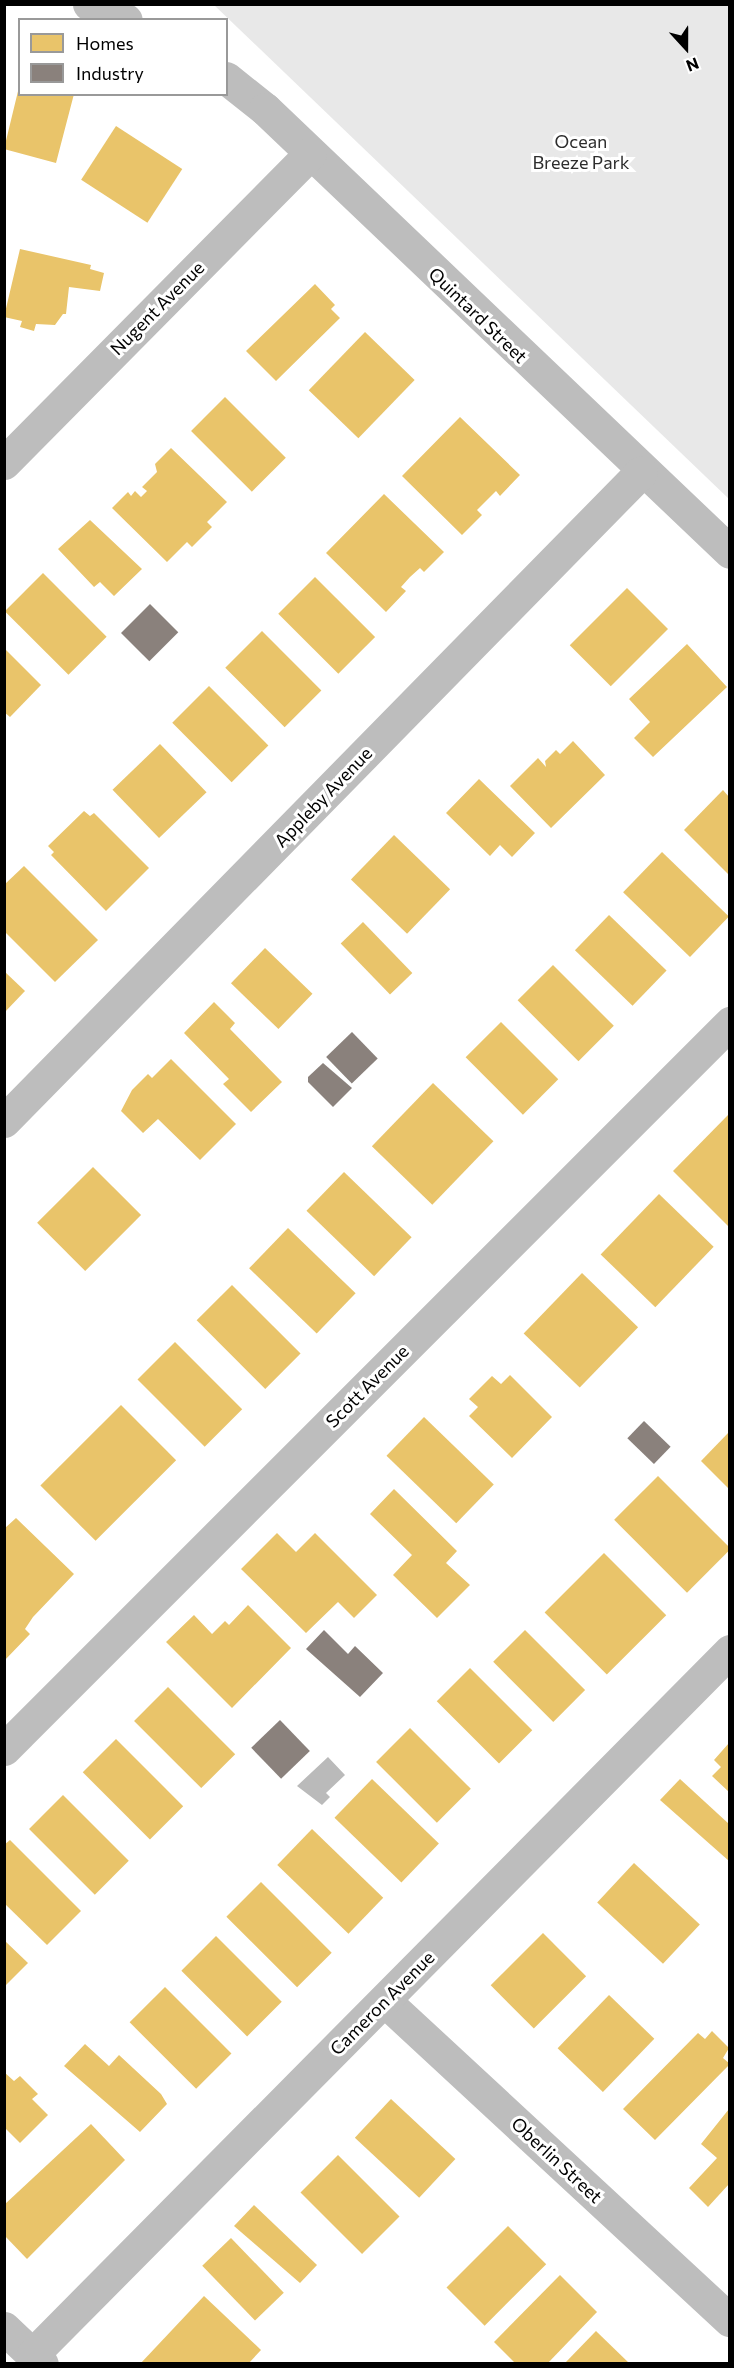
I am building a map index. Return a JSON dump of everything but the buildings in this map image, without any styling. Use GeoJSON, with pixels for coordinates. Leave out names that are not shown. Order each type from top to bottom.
{"type":"FeatureCollection","features":[{"type":"Feature","properties":{"kind":"street"},"geometry":{"type":"LineString","coordinates":[[88,4],[121,18]]}},
{"type":"Feature","properties":{"kind":"street","name":"Quintard Street"},"geometry":{"type":"LineString","coordinates":[[228,80],[310,154],[641,472],[729,552]]}},
{"type":"Feature","properties":{"kind":"street","name":"Nugent Avenue"},"geometry":{"type":"LineString","coordinates":[[9,454],[310,154]]}},
{"type":"Feature","properties":{"kind":"street","name":"Appleby Avenue"},"geometry":{"type":"LineString","coordinates":[[4,1122],[641,472]]}},
{"type":"Feature","properties":{"kind":"street","name":"Scott Avenue"},"geometry":{"type":"LineString","coordinates":[[4,1749],[729,1023]]}},
{"type":"Feature","properties":{"kind":"street","name":"Cameron Avenue"},"geometry":{"type":"LineString","coordinates":[[38,2359],[729,1651]]}},
{"type":"Feature","properties":{"kind":"street","name":"Oberlin Street"},"geometry":{"type":"LineString","coordinates":[[385,2001],[729,2320]]}},
{"type":"Feature","properties":{"kind":"street"},"geometry":{"type":"LineString","coordinates":[[4,2328],[38,2359]]}},
{"type":"Feature","properties":{"kind":"green space","name":"Ocean Breeze Park"},"geometry":{"type":"Polygon","coordinates":[[[214,5],[729,5],[729,499],[228,18],[214,5]]]}},
{"type":"Feature","properties":{"kind":"shaded area"},"geometry":{"type":"Polygon","coordinates":[[[328,1757],[345,1775],[326,1793],[330,1797],[322,1805],[297,1786],[328,1757]]]}}]}
